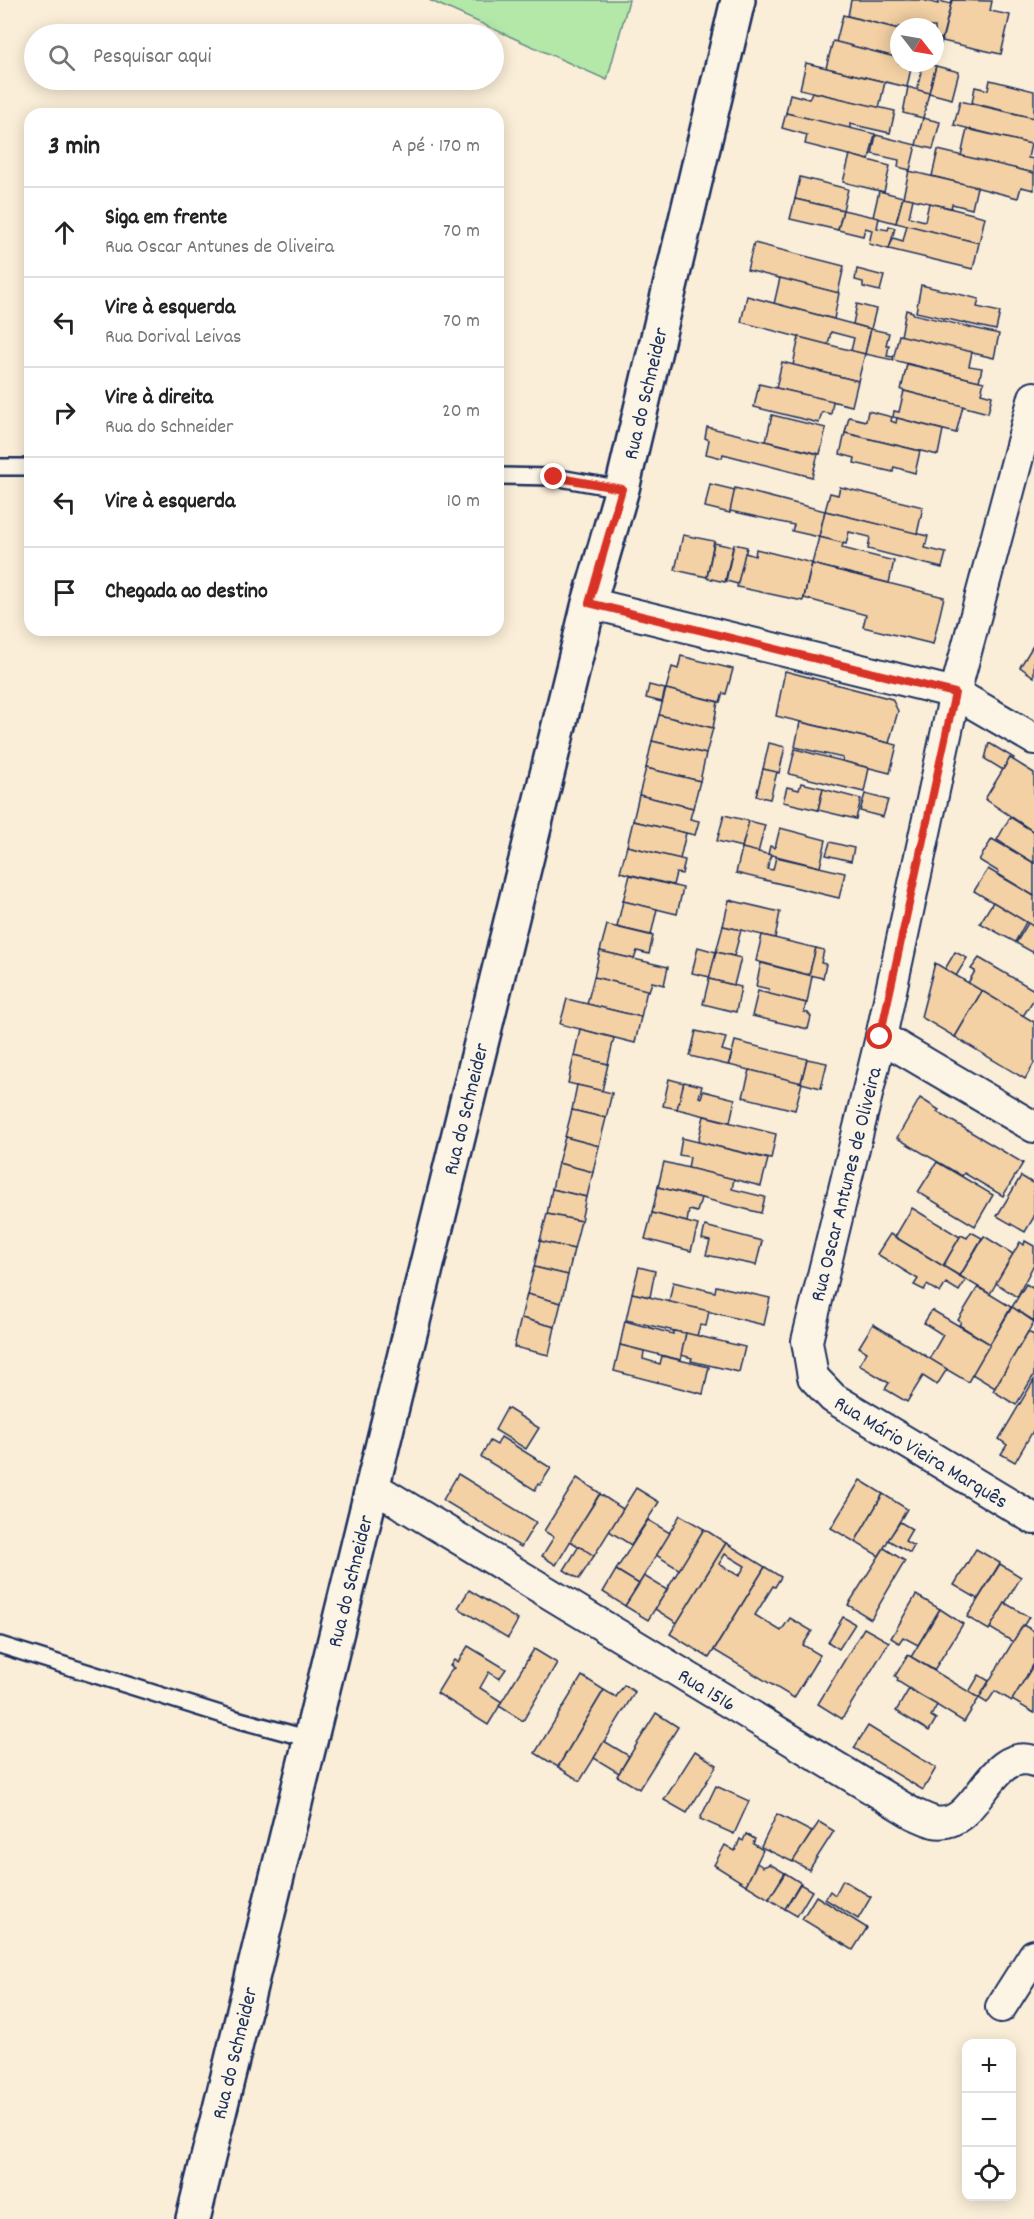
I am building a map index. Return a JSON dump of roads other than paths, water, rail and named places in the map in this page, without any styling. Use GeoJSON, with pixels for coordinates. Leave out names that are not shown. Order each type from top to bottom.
{"type":"FeatureCollection","features":[{"type":"Feature","properties":{"kind":"street","name":"Rua do Schneider"},"geometry":{"type":"LineString","coordinates":[[193,2219],[589,603],[622,489],[738,0]]}},
{"type":"Feature","properties":{"kind":"street","name":"Rua Oscar Antunes de Oliveira"},"geometry":{"type":"LineString","coordinates":[[813,1377],[807,1341],[880,1037],[955,693],[1034,397]]}},
{"type":"Feature","properties":{"kind":"street"},"geometry":{"type":"LineString","coordinates":[[589,603],[955,693],[1034,739]]}},
{"type":"Feature","properties":{"kind":"street"},"geometry":{"type":"LineString","coordinates":[[880,1037],[1034,1127]]}},
{"type":"Feature","properties":{"kind":"street","name":"Rua Mário Vieira Marquês"},"geometry":{"type":"LineString","coordinates":[[813,1377],[832,1398],[1034,1519]]}},
{"type":"Feature","properties":{"kind":"street","name":"Rua 1516"},"geometry":{"type":"LineString","coordinates":[[372,1486],[912,1813],[936,1823],[958,1818],[1003,1766],[1024,1758],[1034,1761]]}},
{"type":"Feature","properties":{"kind":"street"},"geometry":{"type":"LineString","coordinates":[[1001,2007],[1034,1955]]}},
{"type":"Feature","properties":{"kind":"lane"},"geometry":{"type":"LineString","coordinates":[[0,467],[24,467]]}},
{"type":"Feature","properties":{"kind":"lane"},"geometry":{"type":"LineString","coordinates":[[504,476],[554,477],[622,489]]}},
{"type":"Feature","properties":{"kind":"lane"},"geometry":{"type":"LineString","coordinates":[[0,1644],[236,1719],[310,1739]]}}]}
